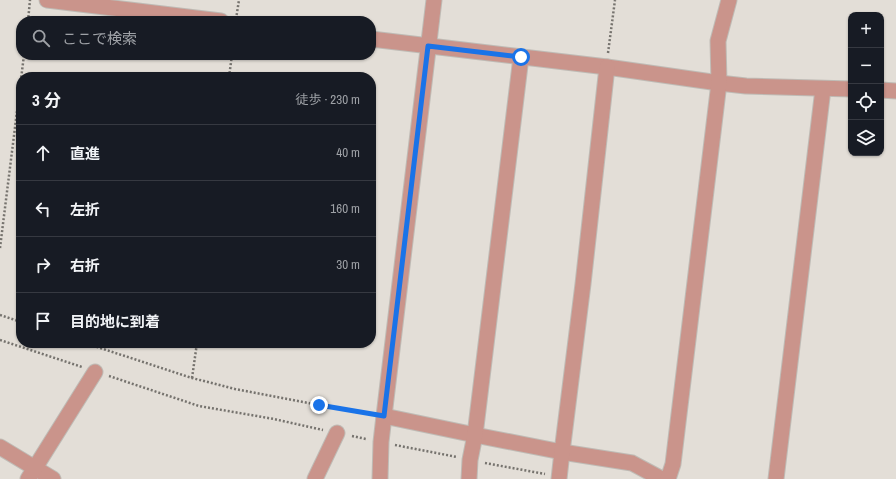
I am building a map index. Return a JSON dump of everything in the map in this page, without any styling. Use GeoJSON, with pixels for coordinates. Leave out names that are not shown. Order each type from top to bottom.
{"type":"FeatureCollection","features":[{"type":"Feature","properties":{"kind":"street"},"geometry":{"type":"LineString","coordinates":[[47,0],[180,16]]}},
{"type":"Feature","properties":{"kind":"street"},"geometry":{"type":"LineString","coordinates":[[380,479],[381,442],[434,0]]}},
{"type":"Feature","properties":{"kind":"street"},"geometry":{"type":"LineString","coordinates":[[668,479],[673,464],[719,83],[718,41],[729,0]]}},
{"type":"Feature","properties":{"kind":"street"},"geometry":{"type":"LineString","coordinates":[[376,40],[607,67],[746,86],[848,89]]}},
{"type":"Feature","properties":{"kind":"street"},"geometry":{"type":"LineString","coordinates":[[469,479],[470,460],[475,435],[521,57]]}},
{"type":"Feature","properties":{"kind":"street"},"geometry":{"type":"LineString","coordinates":[[559,478],[583,284],[607,67]]}},
{"type":"Feature","properties":{"kind":"street"},"geometry":{"type":"LineString","coordinates":[[776,479],[823,89]]}},
{"type":"Feature","properties":{"kind":"street"},"geometry":{"type":"LineString","coordinates":[[884,90],[896,91]]}},
{"type":"Feature","properties":{"kind":"street"},"geometry":{"type":"LineString","coordinates":[[31,474],[95,372]]}},
{"type":"Feature","properties":{"kind":"street"},"geometry":{"type":"LineString","coordinates":[[384,416],[562,452],[632,463],[662,479]]}},
{"type":"Feature","properties":{"kind":"street"},"geometry":{"type":"LineString","coordinates":[[315,479],[337,433]]}},
{"type":"Feature","properties":{"kind":"street"},"geometry":{"type":"LineString","coordinates":[[0,447],[31,474],[53,479]]}},
{"type":"Feature","properties":{"kind":"path"},"geometry":{"type":"LineString","coordinates":[[28,16],[30,0]]}},
{"type":"Feature","properties":{"kind":"path"},"geometry":{"type":"LineString","coordinates":[[237,16],[239,0]]}},
{"type":"Feature","properties":{"kind":"path"},"geometry":{"type":"LineString","coordinates":[[607,67],[615,0]]}},
{"type":"Feature","properties":{"kind":"path"},"geometry":{"type":"LineString","coordinates":[[22,72],[23,60]]}},
{"type":"Feature","properties":{"kind":"path"},"geometry":{"type":"LineString","coordinates":[[230,72],[231,60]]}},
{"type":"Feature","properties":{"kind":"path"},"geometry":{"type":"LineString","coordinates":[[0,248],[16,119]]}},
{"type":"Feature","properties":{"kind":"path"},"geometry":{"type":"LineString","coordinates":[[0,315],[16,320]]}},
{"type":"Feature","properties":{"kind":"path"},"geometry":{"type":"LineString","coordinates":[[0,340],[16,345]]}},
{"type":"Feature","properties":{"kind":"path"},"geometry":{"type":"LineString","coordinates":[[24,348],[200,406],[274,419],[559,478]]}},
{"type":"Feature","properties":{"kind":"path"},"geometry":{"type":"LineString","coordinates":[[100,348],[192,378],[235,389],[384,416]]}},
{"type":"Feature","properties":{"kind":"path"},"geometry":{"type":"LineString","coordinates":[[192,378],[196,348]]}},
{"type":"Feature","properties":{"kind":"route"},"geometry":{"type":"LineString","coordinates":[[319,405],[384,416],[428,46],[521,57]]}}]}
